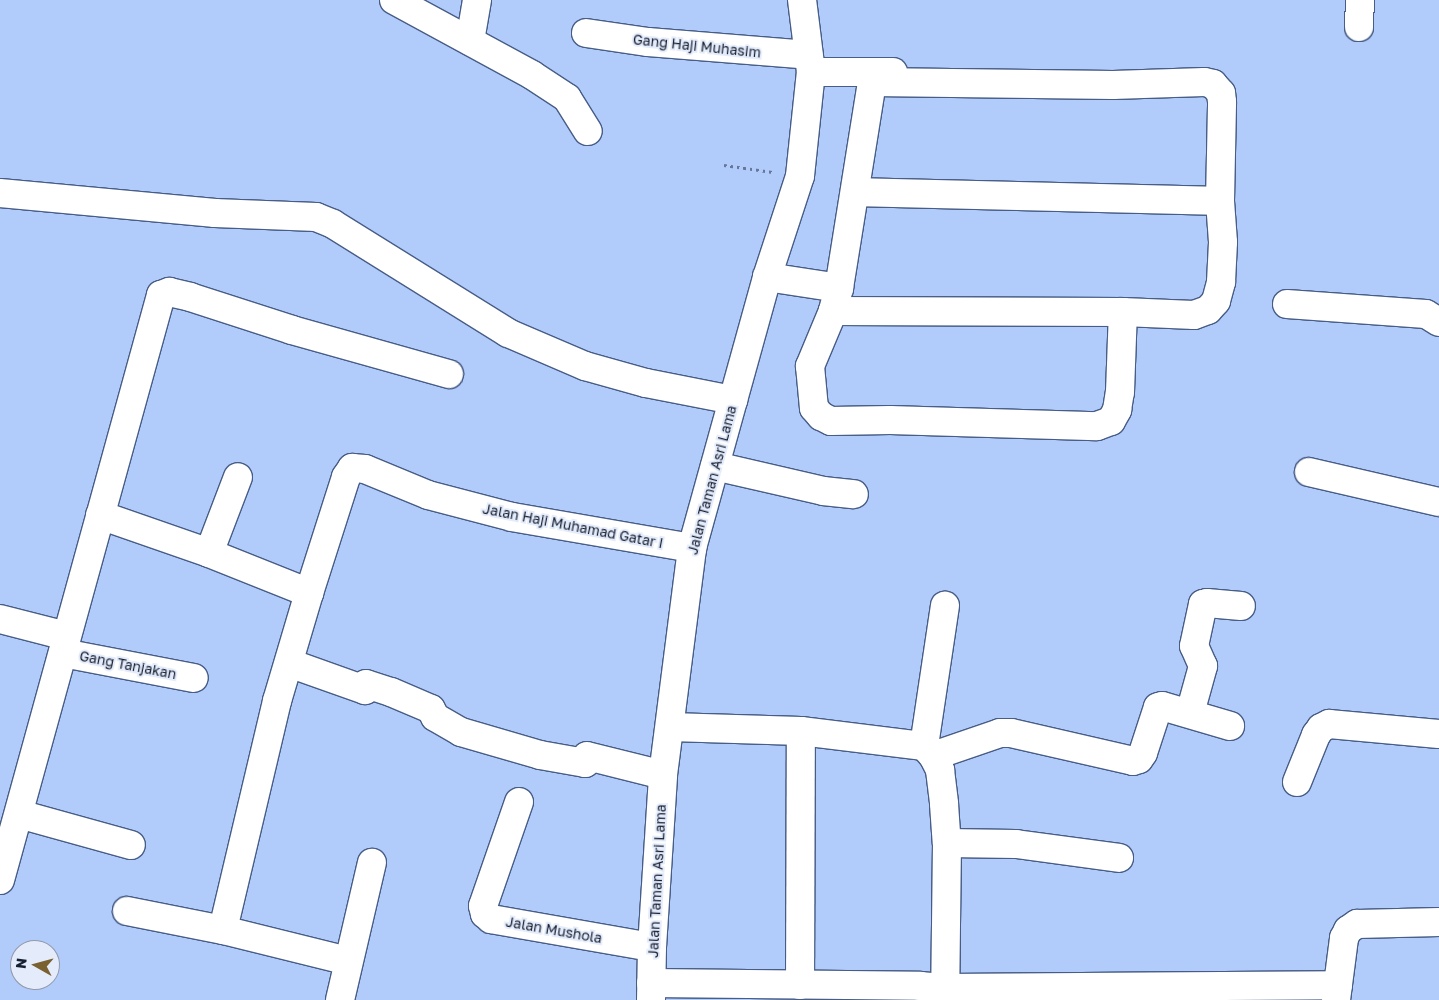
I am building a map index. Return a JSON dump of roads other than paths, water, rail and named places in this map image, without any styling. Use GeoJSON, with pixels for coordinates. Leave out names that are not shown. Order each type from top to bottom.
{"type":"FeatureCollection","features":[{"type":"Feature","properties":{"kind":"street"},"geometry":{"type":"LineString","coordinates":[[394,0],[532,75],[567,98],[588,131]]}},
{"type":"Feature","properties":{"kind":"street"},"geometry":{"type":"LineString","coordinates":[[470,42],[477,0]]}},
{"type":"Feature","properties":{"kind":"street","name":"Jalan Taman Asri Lama"},"geometry":{"type":"LineString","coordinates":[[651,991],[663,775],[692,548],[767,277],[800,176],[809,64],[802,0]]}},
{"type":"Feature","properties":{"kind":"street"},"geometry":{"type":"LineString","coordinates":[[1359,27],[1360,0]]}},
{"type":"Feature","properties":{"kind":"street","name":"Gang Haji Muhasim"},"geometry":{"type":"LineString","coordinates":[[586,33],[809,64],[1017,73]]}},
{"type":"Feature","properties":{"kind":"street"},"geometry":{"type":"LineString","coordinates":[[767,277],[836,299],[1194,315],[1208,310],[1216,301],[1221,282],[1223,242],[1220,201],[1221,92],[1213,84],[1204,82],[1113,85],[872,82],[856,192],[836,299],[810,366],[814,408],[821,416],[831,421],[890,420],[1097,426],[1111,421],[1117,410],[1120,392],[1123,312]]}},
{"type":"Feature","properties":{"kind":"street"},"geometry":{"type":"LineString","coordinates":[[856,192],[1220,201]]}},
{"type":"Feature","properties":{"kind":"street"},"geometry":{"type":"LineString","coordinates":[[0,193],[215,213],[316,217],[333,224],[508,333],[585,366],[646,383],[733,400]]}},
{"type":"Feature","properties":{"kind":"street"},"geometry":{"type":"LineString","coordinates":[[0,880],[161,295],[169,292],[190,297],[292,330],[449,374]]}},
{"type":"Feature","properties":{"kind":"street"},"geometry":{"type":"LineString","coordinates":[[1287,304],[1426,314],[1439,322]]}},
{"type":"Feature","properties":{"kind":"street"},"geometry":{"type":"LineString","coordinates":[[715,466],[823,490],[854,494]]}},
{"type":"Feature","properties":{"kind":"street","name":"Jalan Haji Muhamad Gatar I"},"geometry":{"type":"LineString","coordinates":[[308,594],[346,477],[352,468],[359,468],[428,495],[512,517],[692,548]]}},
{"type":"Feature","properties":{"kind":"street"},"geometry":{"type":"LineString","coordinates":[[1309,472],[1439,502]]}},
{"type":"Feature","properties":{"kind":"street"},"geometry":{"type":"LineString","coordinates":[[209,553],[238,477]]}},
{"type":"Feature","properties":{"kind":"street"},"geometry":{"type":"LineString","coordinates":[[100,515],[209,553],[308,594],[277,701],[223,930]]}},
{"type":"Feature","properties":{"kind":"street"},"geometry":{"type":"LineString","coordinates":[[1190,713],[1203,666],[1194,646],[1203,604],[1207,602],[1240,606]]}},
{"type":"Feature","properties":{"kind":"street"},"geometry":{"type":"LineString","coordinates":[[945,606],[928,751],[940,770],[947,843],[945,994]]}},
{"type":"Feature","properties":{"kind":"street","name":"Gang Tanjakan"},"geometry":{"type":"LineString","coordinates":[[0,619],[64,644],[194,678]]}},
{"type":"Feature","properties":{"kind":"street"},"geometry":{"type":"LineString","coordinates":[[289,663],[365,690],[366,684],[391,692],[430,708],[435,717],[461,732],[540,755],[585,763],[587,756],[663,775]]}},
{"type":"Feature","properties":{"kind":"street"},"geometry":{"type":"LineString","coordinates":[[670,727],[801,730],[928,751],[1000,734],[1011,734],[1133,761],[1139,759],[1143,753],[1158,708],[1162,706],[1230,726]]}},
{"type":"Feature","properties":{"kind":"street"},"geometry":{"type":"LineString","coordinates":[[1297,782],[1316,735],[1321,728],[1329,724],[1439,734]]}},
{"type":"Feature","properties":{"kind":"street"},"geometry":{"type":"LineString","coordinates":[[800,985],[801,730]]}},
{"type":"Feature","properties":{"kind":"street","name":"Jalan Mushola"},"geometry":{"type":"LineString","coordinates":[[519,802],[483,906],[485,914],[491,919],[652,947]]}},
{"type":"Feature","properties":{"kind":"street"},"geometry":{"type":"LineString","coordinates":[[19,814],[131,845]]}},
{"type":"Feature","properties":{"kind":"street"},"geometry":{"type":"LineString","coordinates":[[947,843],[1016,844],[1119,858]]}},
{"type":"Feature","properties":{"kind":"street"},"geometry":{"type":"LineString","coordinates":[[340,1000],[372,863]]}},
{"type":"Feature","properties":{"kind":"street"},"geometry":{"type":"LineString","coordinates":[[127,911],[223,930],[348,961]]}},
{"type":"Feature","properties":{"kind":"street"},"geometry":{"type":"LineString","coordinates":[[651,991],[800,985],[945,994],[1337,993],[1344,938],[1348,930],[1357,924],[1439,922]]}}]}
